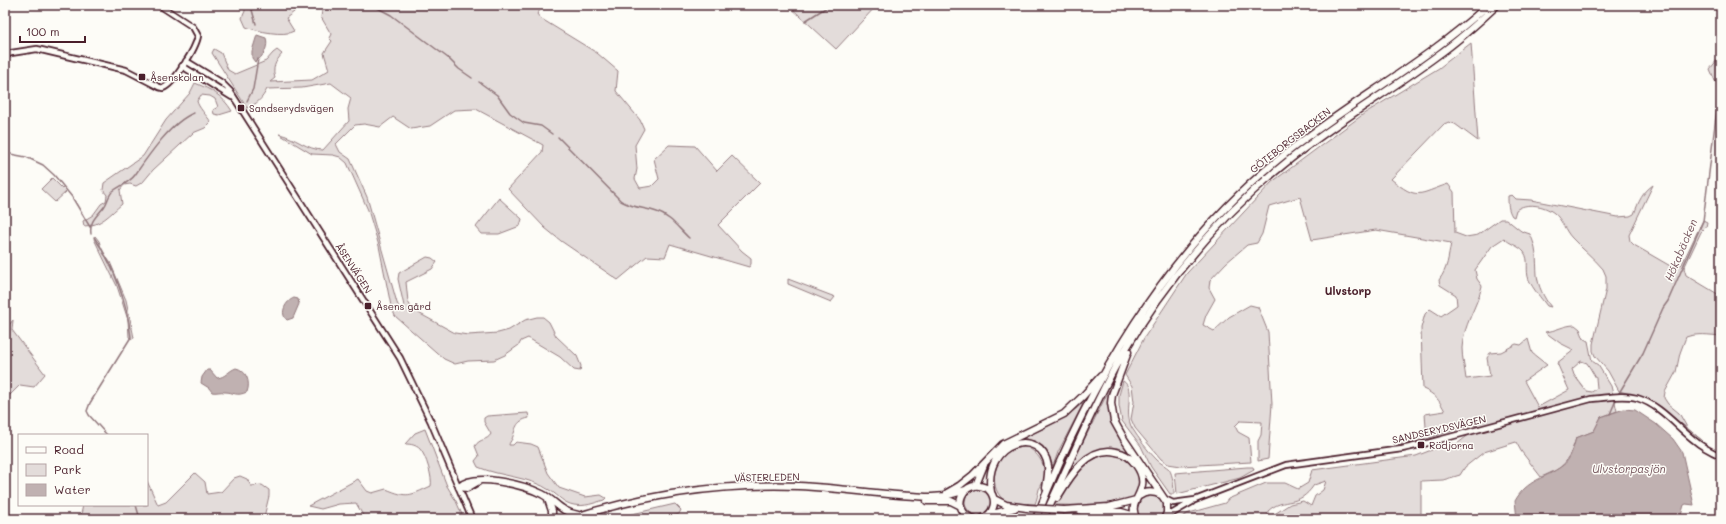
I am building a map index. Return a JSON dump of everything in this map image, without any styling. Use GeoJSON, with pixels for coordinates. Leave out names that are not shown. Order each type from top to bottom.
{"type":"FeatureCollection","features":[{"type":"Feature","properties":{"kind":"highway","name":"GÖTEBORGSBACKEN"},"geometry":{"type":"LineString","coordinates":[[1110,365],[1145,309],[1167,278],[1193,245],[1242,192],[1302,141],[1428,55],[1488,5]]}},
{"type":"Feature","properties":{"kind":"highway","name":"GÖTEBORGSBACKEN"},"geometry":{"type":"LineString","coordinates":[[1136,334],[1165,290],[1199,247],[1229,214],[1262,182],[1310,144],[1438,55],[1497,5]]}},
{"type":"Feature","properties":{"kind":"highway"},"geometry":{"type":"LineString","coordinates":[[1136,334],[1114,386],[1111,403],[1112,412],[1114,421],[1124,440],[1163,497],[1168,508],[1165,518]]}},
{"type":"Feature","properties":{"kind":"highway"},"geometry":{"type":"LineString","coordinates":[[1044,518],[1102,394],[1136,334]]}},
{"type":"Feature","properties":{"kind":"highway"},"geometry":{"type":"LineString","coordinates":[[940,496],[965,482],[997,449],[1006,442],[1064,414],[1084,396],[1110,365]]}},
{"type":"Feature","properties":{"kind":"highway"},"geometry":{"type":"LineString","coordinates":[[1036,519],[1085,410],[1110,365]]}},
{"type":"Feature","properties":{"kind":"highway"},"geometry":{"type":"LineString","coordinates":[[982,519],[993,509],[994,499],[991,492],[990,475],[996,457],[1011,446],[1023,442],[1034,446],[1046,459],[1048,473],[1046,494]]}},
{"type":"Feature","properties":{"kind":"highway"},"geometry":{"type":"LineString","coordinates":[[1044,518],[1069,478],[1083,462],[1092,455],[1104,451],[1115,451],[1125,454],[1138,466],[1143,483],[1142,489],[1133,505],[1136,518]]}},
{"type":"Feature","properties":{"kind":"highway"},"geometry":{"type":"LineString","coordinates":[[986,462],[976,486],[984,487],[991,492]]}},
{"type":"Feature","properties":{"kind":"highway"},"geometry":{"type":"LineString","coordinates":[[459,487],[464,482],[504,482],[532,490],[546,496],[565,512],[579,517]]}},
{"type":"Feature","properties":{"kind":"highway","name":"VÄSTERLEDEN"},"geometry":{"type":"LineString","coordinates":[[579,517],[622,504],[664,495],[708,489],[797,486],[916,496],[940,496],[976,486]]}},
{"type":"Feature","properties":{"kind":"highway","name":"VÄSTERLEDEN"},"geometry":{"type":"LineString","coordinates":[[569,519],[643,502],[689,494],[738,490],[784,489],[824,491],[951,502],[961,506]]}},
{"type":"Feature","properties":{"kind":"highway"},"geometry":{"type":"LineString","coordinates":[[966,490],[962,495],[961,506],[966,517],[974,519]]}},
{"type":"Feature","properties":{"kind":"highway"},"geometry":{"type":"LineString","coordinates":[[1064,510],[1109,507],[1137,498],[1146,492],[1152,492],[1163,497]]}},
{"type":"Feature","properties":{"kind":"highway"},"geometry":{"type":"LineString","coordinates":[[546,496],[552,511],[552,519]]}},
{"type":"Feature","properties":{"kind":"highway"},"geometry":{"type":"LineString","coordinates":[[994,499],[1002,504],[1028,508],[1096,513],[1121,512],[1136,518]]}},
{"type":"Feature","properties":{"kind":"highway"},"geometry":{"type":"LineString","coordinates":[[988,515],[1021,507]]}},
{"type":"Feature","properties":{"kind":"street"},"geometry":{"type":"LineString","coordinates":[[5,56],[11,53],[37,49],[126,70],[159,87],[164,88],[171,82],[186,61],[197,41],[197,32],[189,24],[160,5]]}},
{"type":"Feature","properties":{"kind":"street","name":"ÅSENVÄGEN"},"geometry":{"type":"LineString","coordinates":[[186,61],[222,83],[235,99],[400,358],[414,386],[472,519]]}},
{"type":"Feature","properties":{"kind":"street","name":"ÅSENVÄGEN"},"geometry":{"type":"LineString","coordinates":[[182,66],[235,99]]}},
{"type":"Feature","properties":{"kind":"street","name":"SANDSERYDSVÄGEN"},"geometry":{"type":"LineString","coordinates":[[1165,518],[1195,500],[1290,464],[1421,445],[1591,399],[1617,396],[1637,398],[1649,403],[1695,441],[1721,456]]}},
{"type":"Feature","properties":{"kind":"street","name":"SANDSERYDSVÄGEN"},"geometry":{"type":"LineString","coordinates":[[1163,497],[1173,503],[1195,500]]}},
{"type":"Feature","properties":{"kind":"shaded area"},"geometry":{"type":"Polygon","coordinates":[[[805,511],[859,519],[729,519],[805,511]]]}},
{"type":"Feature","properties":{"kind":"green space"},"geometry":{"type":"Polygon","coordinates":[[[245,5],[295,5],[294,12],[286,18],[294,31],[290,33],[263,32],[246,27],[242,18],[245,11],[245,5]]]}},
{"type":"Feature","properties":{"kind":"green space"},"geometry":{"type":"Polygon","coordinates":[[[320,5],[544,5],[537,14],[540,18],[597,53],[618,71],[616,91],[640,120],[644,129],[635,145],[637,169],[635,179],[640,188],[652,186],[659,179],[654,159],[669,145],[695,146],[717,171],[732,156],[760,183],[718,225],[742,251],[751,258],[751,264],[749,267],[670,244],[665,257],[647,256],[618,280],[561,241],[545,228],[508,189],[542,152],[543,145],[476,109],[454,110],[430,126],[411,129],[393,117],[380,127],[364,124],[355,125],[336,144],[340,152],[350,159],[367,197],[400,309],[402,310],[404,306],[398,279],[399,273],[427,257],[432,258],[437,262],[432,269],[406,282],[408,302],[413,310],[455,333],[468,335],[498,333],[509,330],[525,320],[543,317],[549,322],[556,336],[577,356],[581,366],[580,371],[574,370],[560,357],[528,338],[521,341],[519,345],[505,355],[494,360],[468,361],[455,364],[444,359],[395,316],[391,306],[379,246],[368,210],[347,163],[340,157],[333,155],[312,154],[279,134],[306,146],[323,150],[349,121],[348,109],[351,98],[331,83],[302,88],[267,89],[259,101],[247,108],[212,53],[214,49],[221,53],[228,70],[235,74],[266,61],[277,50],[282,54],[275,65],[275,78],[270,82],[312,80],[329,70],[324,53],[332,41],[329,38],[331,34],[321,17],[322,11],[320,5]]]}},
{"type":"Feature","properties":{"kind":"green space"},"geometry":{"type":"Polygon","coordinates":[[[788,5],[877,5],[836,49],[788,5]]]}},
{"type":"Feature","properties":{"kind":"green space"},"geometry":{"type":"Polygon","coordinates":[[[1471,43],[1478,141],[1455,124],[1449,122],[1444,124],[1391,179],[1407,190],[1418,194],[1448,184],[1454,192],[1455,233],[1466,237],[1478,235],[1500,219],[1506,219],[1521,231],[1530,234],[1535,249],[1537,275],[1540,288],[1551,307],[1547,306],[1529,280],[1527,273],[1527,259],[1524,252],[1504,238],[1492,246],[1475,270],[1477,279],[1482,286],[1467,324],[1463,340],[1462,352],[1466,379],[1490,376],[1487,358],[1490,353],[1501,352],[1516,344],[1521,345],[1528,339],[1532,353],[1547,365],[1524,381],[1538,407],[1569,390],[1557,363],[1574,350],[1560,343],[1545,332],[1575,325],[1580,329],[1584,339],[1588,341],[1592,361],[1598,365],[1611,386],[1617,411],[1601,417],[1594,431],[1576,438],[1568,459],[1561,467],[1541,477],[1516,442],[1484,452],[1465,467],[1460,475],[1443,480],[1421,481],[1421,519],[1177,519],[1189,513],[1225,503],[1228,499],[1266,483],[1285,483],[1298,489],[1308,483],[1312,470],[1416,456],[1447,444],[1457,444],[1480,426],[1472,425],[1426,439],[1395,446],[1394,444],[1395,440],[1417,436],[1426,427],[1425,414],[1445,411],[1431,393],[1423,389],[1421,328],[1425,314],[1430,309],[1441,316],[1457,305],[1456,295],[1440,285],[1439,280],[1446,267],[1451,243],[1376,230],[1312,240],[1300,197],[1269,206],[1262,234],[1257,243],[1247,245],[1226,263],[1210,280],[1209,288],[1215,299],[1206,315],[1203,325],[1214,331],[1229,317],[1250,305],[1258,307],[1268,332],[1272,404],[1268,459],[1258,461],[1258,441],[1261,435],[1262,422],[1240,421],[1235,426],[1238,432],[1249,438],[1251,462],[1181,466],[1168,464],[1161,459],[1135,428],[1131,419],[1134,402],[1132,386],[1125,375],[1144,338],[1187,273],[1272,182],[1365,113],[1439,68],[1471,43]],[[1581,361],[1572,369],[1574,375],[1586,391],[1592,392],[1597,388],[1596,378],[1587,363],[1581,361]],[[1326,481],[1314,485],[1308,492],[1297,500],[1274,507],[1268,511],[1268,516],[1270,517],[1290,504],[1303,501],[1311,506],[1315,496],[1323,490],[1326,481]]]}},
{"type":"Feature","properties":{"kind":"green space"},"geometry":{"type":"Polygon","coordinates":[[[1721,55],[1721,118],[1717,106],[1717,97],[1720,84],[1715,81],[1710,69],[1721,55]]]}},
{"type":"Feature","properties":{"kind":"green space"},"geometry":{"type":"Polygon","coordinates":[[[195,83],[216,94],[232,111],[219,115],[214,114],[213,110],[218,107],[215,99],[210,96],[201,95],[197,101],[211,122],[205,128],[193,133],[153,170],[143,182],[136,186],[130,184],[124,185],[120,190],[122,204],[109,215],[100,222],[84,226],[83,221],[93,215],[101,204],[106,201],[107,195],[103,190],[104,183],[143,156],[166,120],[190,93],[195,83]]]}},
{"type":"Feature","properties":{"kind":"green space"},"geometry":{"type":"Polygon","coordinates":[[[52,178],[66,192],[55,202],[41,189],[52,178]]]}},
{"type":"Feature","properties":{"kind":"green space"},"geometry":{"type":"Polygon","coordinates":[[[1653,185],[1629,235],[1630,241],[1634,245],[1672,267],[1678,267],[1682,264],[1703,220],[1707,222],[1706,227],[1701,232],[1684,268],[1686,275],[1721,296],[1721,336],[1699,335],[1686,337],[1680,353],[1676,372],[1665,392],[1664,398],[1668,404],[1679,413],[1688,429],[1657,404],[1647,398],[1619,391],[1608,371],[1595,356],[1593,344],[1606,289],[1606,276],[1603,269],[1572,238],[1559,218],[1550,210],[1540,206],[1530,205],[1516,210],[1514,217],[1512,216],[1508,207],[1508,196],[1512,195],[1516,199],[1531,200],[1618,217],[1630,216],[1634,214],[1643,194],[1653,185]]]}},
{"type":"Feature","properties":{"kind":"green space"},"geometry":{"type":"Polygon","coordinates":[[[499,198],[522,219],[520,226],[499,234],[482,234],[476,227],[499,198]]]}},
{"type":"Feature","properties":{"kind":"green space"},"geometry":{"type":"Polygon","coordinates":[[[95,236],[99,241],[103,253],[110,262],[126,300],[134,338],[132,339],[129,337],[128,320],[117,286],[94,239],[95,236]]]}},
{"type":"Feature","properties":{"kind":"green space"},"geometry":{"type":"Polygon","coordinates":[[[788,279],[835,297],[831,302],[788,284],[788,279]]]}},
{"type":"Feature","properties":{"kind":"green space"},"geometry":{"type":"Polygon","coordinates":[[[13,320],[12,330],[45,374],[34,387],[20,385],[5,400],[5,330],[13,320]]]}},
{"type":"Feature","properties":{"kind":"green space"},"geometry":{"type":"Polygon","coordinates":[[[1123,381],[1129,389],[1129,415],[1132,428],[1153,456],[1169,469],[1174,494],[1170,494],[1151,467],[1141,446],[1122,421],[1119,406],[1119,395],[1123,381]]]}},
{"type":"Feature","properties":{"kind":"green space"},"geometry":{"type":"Polygon","coordinates":[[[1109,390],[1109,415],[1113,426],[1132,455],[1122,450],[1112,448],[1103,449],[1086,458],[1064,480],[1109,390]]]}},
{"type":"Feature","properties":{"kind":"green space"},"geometry":{"type":"Polygon","coordinates":[[[1084,402],[1058,452],[1053,466],[1045,451],[1038,444],[1029,439],[1023,438],[1063,418],[1084,402]]]}},
{"type":"Feature","properties":{"kind":"green space"},"geometry":{"type":"Polygon","coordinates":[[[528,413],[529,418],[524,419],[519,423],[509,445],[513,445],[516,442],[531,444],[538,447],[548,473],[559,488],[585,497],[601,495],[606,498],[604,500],[586,505],[570,504],[534,482],[478,467],[475,461],[479,456],[475,446],[477,443],[488,438],[491,434],[484,422],[484,418],[487,416],[528,413]]]}},
{"type":"Feature","properties":{"kind":"green space"},"geometry":{"type":"Polygon","coordinates":[[[425,429],[447,486],[464,519],[365,519],[356,503],[339,504],[321,509],[308,506],[358,479],[367,491],[372,493],[386,489],[399,494],[408,495],[431,486],[427,461],[422,452],[415,446],[405,444],[415,433],[425,429]]]}},
{"type":"Feature","properties":{"kind":"green space"},"geometry":{"type":"Polygon","coordinates":[[[1027,447],[1036,454],[1042,462],[1044,468],[1044,478],[1035,504],[1009,503],[998,493],[995,486],[994,479],[997,465],[1008,451],[1016,448],[1027,447]]]}},
{"type":"Feature","properties":{"kind":"green space"},"geometry":{"type":"Polygon","coordinates":[[[1108,454],[1129,461],[1135,468],[1140,484],[1139,489],[1133,498],[1110,505],[1055,505],[1076,473],[1090,461],[1108,454]]]}},
{"type":"Feature","properties":{"kind":"green space"},"geometry":{"type":"Polygon","coordinates":[[[1253,467],[1254,470],[1240,478],[1177,494],[1175,473],[1253,467]]]}},
{"type":"Feature","properties":{"kind":"green space"},"geometry":{"type":"Polygon","coordinates":[[[195,473],[205,482],[207,494],[221,492],[234,478],[240,476],[247,479],[251,486],[262,485],[269,490],[264,517],[259,519],[80,519],[83,506],[148,506],[148,483],[158,505],[166,502],[195,473]]]}},
{"type":"Feature","properties":{"kind":"green space"},"geometry":{"type":"Polygon","coordinates":[[[978,489],[988,492],[991,502],[988,512],[978,515],[968,512],[965,502],[968,492],[978,489]]]}},
{"type":"Feature","properties":{"kind":"green space"},"geometry":{"type":"Polygon","coordinates":[[[1150,494],[1161,499],[1163,502],[1163,514],[1160,519],[1140,519],[1136,510],[1139,499],[1150,494]]]}},
{"type":"Feature","properties":{"kind":"green space"},"geometry":{"type":"Polygon","coordinates":[[[675,504],[681,510],[679,514],[660,519],[611,519],[675,504]]]}},
{"type":"Feature","properties":{"kind":"water"},"geometry":{"type":"Polygon","coordinates":[[[257,35],[266,38],[267,45],[263,55],[255,62],[252,58],[252,51],[257,35]]]}},
{"type":"Feature","properties":{"kind":"water"},"geometry":{"type":"Polygon","coordinates":[[[294,298],[298,299],[299,304],[293,318],[287,320],[284,314],[284,308],[288,302],[294,298]]]}},
{"type":"Feature","properties":{"kind":"water"},"geometry":{"type":"Polygon","coordinates":[[[236,368],[240,369],[247,377],[247,392],[238,394],[228,392],[212,392],[201,383],[202,377],[207,370],[210,370],[217,378],[236,368]]]}},
{"type":"Feature","properties":{"kind":"water","name":"Ulvstorpasjön"},"geometry":{"type":"Polygon","coordinates":[[[1624,409],[1635,410],[1656,424],[1673,439],[1682,452],[1694,505],[1684,505],[1680,519],[1517,519],[1515,501],[1525,488],[1565,463],[1571,454],[1576,438],[1594,431],[1601,417],[1624,409]]]}},
{"type":"Feature","properties":{"kind":"waterway"},"geometry":{"type":"LineString","coordinates":[[254,5],[252,10],[256,24]]}},
{"type":"Feature","properties":{"kind":"waterway"},"geometry":{"type":"LineString","coordinates":[[372,5],[391,15],[472,78]]}},
{"type":"Feature","properties":{"kind":"waterway"},"geometry":{"type":"LineString","coordinates":[[805,21],[830,5]]}},
{"type":"Feature","properties":{"kind":"waterway"},"geometry":{"type":"LineString","coordinates":[[247,101],[253,89],[258,59]]}},
{"type":"Feature","properties":{"kind":"waterway","name":"Hökabäcken"},"geometry":{"type":"LineString","coordinates":[[1619,393],[1643,353],[1663,308],[1668,301],[1703,221],[1719,92],[1718,82],[1721,80]]}},
{"type":"Feature","properties":{"kind":"waterway"},"geometry":{"type":"LineString","coordinates":[[479,82],[497,95],[510,113],[524,123],[541,126],[552,134]]}},
{"type":"Feature","properties":{"kind":"waterway"},"geometry":{"type":"LineString","coordinates":[[91,234],[92,222],[105,205],[111,193],[133,177],[161,140],[177,123],[194,113]]}},
{"type":"Feature","properties":{"kind":"waterway"},"geometry":{"type":"LineString","coordinates":[[558,137],[621,201],[662,214],[689,238]]}},
{"type":"Feature","properties":{"kind":"waterway"},"geometry":{"type":"LineString","coordinates":[[5,153],[26,157],[43,165],[54,175],[72,197],[90,227]]}},
{"type":"Feature","properties":{"kind":"waterway"},"geometry":{"type":"LineString","coordinates":[[94,237],[108,260],[123,298],[131,337],[90,403],[87,411],[106,434]]}},
{"type":"Feature","properties":{"kind":"waterway","name":"Hökabäcken"},"geometry":{"type":"LineString","coordinates":[[1610,414],[1616,400]]}},
{"type":"Feature","properties":{"kind":"waterway"},"geometry":{"type":"LineString","coordinates":[[136,506],[140,519]]}},
{"type":"Feature","properties":{"kind":"place","name":"Åsenskolan"},"geometry":{"type":"Point","coordinates":[142,77]}},
{"type":"Feature","properties":{"kind":"place","name":"Sandserydsvägen"},"geometry":{"type":"Point","coordinates":[241,108]}},
{"type":"Feature","properties":{"kind":"place","name":"Åsens gård"},"geometry":{"type":"Point","coordinates":[368,306]}},
{"type":"Feature","properties":{"kind":"place","name":"Rödjorna"},"geometry":{"type":"Point","coordinates":[1421,445]}},
{"type":"Feature","properties":{"kind":"district","name":"Ulvstorp"},"geometry":{"type":"Point","coordinates":[1348,291]}}]}
